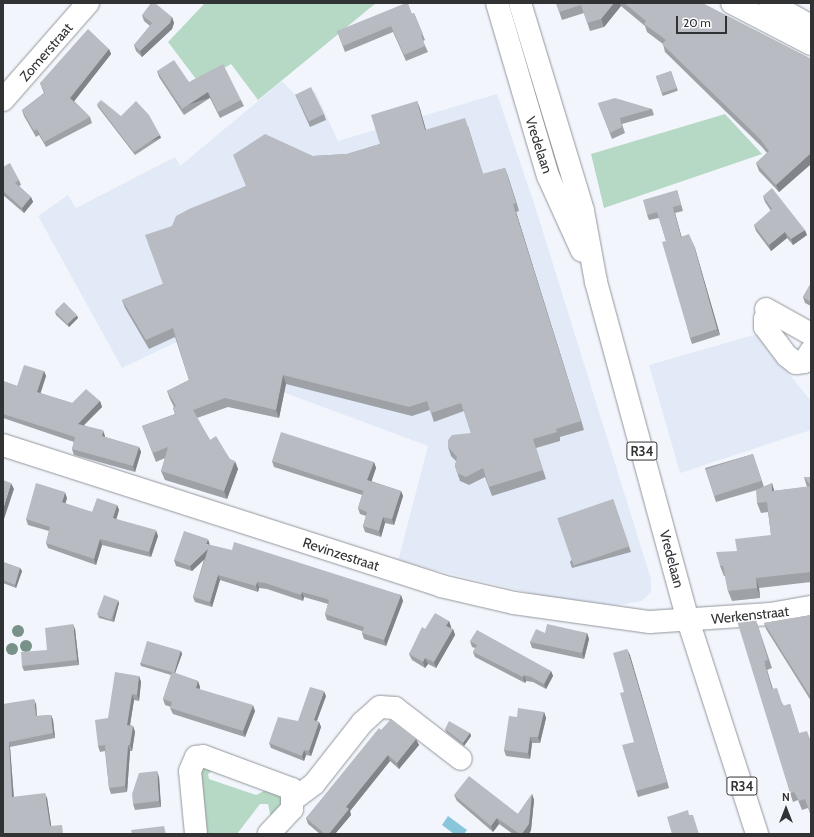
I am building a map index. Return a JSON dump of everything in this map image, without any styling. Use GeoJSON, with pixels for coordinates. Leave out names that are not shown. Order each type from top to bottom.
{"type":"FeatureCollection","features":[{"type":"Feature","properties":{"kind":"street","name":"Zomerstraat"},"geometry":{"type":"LineString","coordinates":[[6,91],[88,3]]}},
{"type":"Feature","properties":{"kind":"street","name":"R34"},"geometry":{"type":"LineString","coordinates":[[482,3],[508,46]]}},
{"type":"Feature","properties":{"kind":"street","name":"Vredelaan"},"geometry":{"type":"LineString","coordinates":[[497,3],[508,46],[548,176],[596,282]]}},
{"type":"Feature","properties":{"kind":"street","name":"Vredelaan"},"geometry":{"type":"LineString","coordinates":[[520,3],[583,211],[596,282],[688,620],[757,834]]}},
{"type":"Feature","properties":{"kind":"street"},"geometry":{"type":"LineString","coordinates":[[732,3],[811,44]]}},
{"type":"Feature","properties":{"kind":"street"},"geometry":{"type":"LineString","coordinates":[[770,3],[811,26]]}},
{"type":"Feature","properties":{"kind":"street"},"geometry":{"type":"LineString","coordinates":[[811,334],[769,311],[766,319],[766,327],[787,356],[796,363],[804,362],[811,351]]}},
{"type":"Feature","properties":{"kind":"street","name":"Revinzestraat"},"geometry":{"type":"LineString","coordinates":[[3,445],[441,586],[514,604],[607,617],[650,622],[688,620]]}},
{"type":"Feature","properties":{"kind":"street","name":"Werkenstraat"},"geometry":{"type":"LineString","coordinates":[[688,620],[770,614],[811,607]]}},
{"type":"Feature","properties":{"kind":"street"},"geometry":{"type":"LineString","coordinates":[[294,799],[314,784],[362,723],[380,707],[395,708],[461,760]]}},
{"type":"Feature","properties":{"kind":"street"},"geometry":{"type":"LineString","coordinates":[[196,834],[190,770],[196,757],[213,758],[283,784],[292,789],[294,799],[292,809],[269,834]]}},
{"type":"Feature","properties":{"kind":"shaded area"},"geometry":{"type":"Polygon","coordinates":[[[282,81],[299,99],[315,91],[338,141],[497,94],[534,203],[651,579],[651,592],[642,601],[618,605],[562,601],[398,561],[428,446],[261,384],[200,331],[122,368],[38,216],[68,195],[76,208],[175,157],[180,166],[282,81]]]}},
{"type":"Feature","properties":{"kind":"shaded area"},"geometry":{"type":"Polygon","coordinates":[[[757,334],[811,401],[811,430],[680,473],[649,365],[757,334]]]}},
{"type":"Feature","properties":{"kind":"green space"},"geometry":{"type":"Polygon","coordinates":[[[205,3],[376,3],[258,100],[231,64],[199,83],[168,42],[205,3]]]}},
{"type":"Feature","properties":{"kind":"green space"},"geometry":{"type":"Polygon","coordinates":[[[725,114],[762,154],[604,208],[591,154],[725,114]]]}},
{"type":"Feature","properties":{"kind":"green space"},"geometry":{"type":"Polygon","coordinates":[[[203,767],[217,767],[208,774],[209,779],[256,795],[274,786],[282,797],[281,805],[271,818],[268,804],[260,804],[237,834],[201,834],[196,782],[203,767]]]}},
{"type":"Feature","properties":{"kind":"water"},"geometry":{"type":"Polygon","coordinates":[[[448,816],[467,830],[464,834],[454,834],[442,825],[448,816]]]}},
{"type":"Feature","properties":{"kind":"building"},"geometry":{"type":"Polygon","coordinates":[[[151,3],[155,3],[172,17],[170,23],[140,51],[134,45],[152,23],[142,15],[151,3]]]}},
{"type":"Feature","properties":{"kind":"building"},"geometry":{"type":"Polygon","coordinates":[[[408,3],[412,14],[414,13],[423,34],[421,35],[425,46],[404,55],[391,26],[343,46],[337,31],[408,3]]]}},
{"type":"Feature","properties":{"kind":"building"},"geometry":{"type":"Polygon","coordinates":[[[556,3],[614,3],[601,19],[587,23],[581,5],[559,12],[556,3]]]}},
{"type":"Feature","properties":{"kind":"building"},"geometry":{"type":"Polygon","coordinates":[[[624,3],[702,3],[811,59],[811,153],[776,185],[756,163],[769,151],[760,139],[662,44],[666,40],[644,24],[646,21],[624,3]]]}},
{"type":"Feature","properties":{"kind":"building"},"geometry":{"type":"Polygon","coordinates":[[[88,29],[109,49],[70,98],[90,117],[44,142],[37,129],[34,131],[22,110],[45,93],[40,83],[88,29]]]}},
{"type":"Feature","properties":{"kind":"building"},"geometry":{"type":"Polygon","coordinates":[[[174,60],[189,82],[223,64],[241,100],[218,112],[208,92],[182,109],[157,71],[174,60]]]}},
{"type":"Feature","properties":{"kind":"building"},"geometry":{"type":"Polygon","coordinates":[[[671,71],[677,88],[662,93],[656,76],[671,71]]]}},
{"type":"Feature","properties":{"kind":"building"},"geometry":{"type":"Polygon","coordinates":[[[311,87],[324,114],[309,121],[296,94],[311,87]]]}},
{"type":"Feature","properties":{"kind":"building"},"geometry":{"type":"Polygon","coordinates":[[[615,98],[652,109],[620,118],[622,127],[610,133],[598,103],[615,98]]]}},
{"type":"Feature","properties":{"kind":"building"},"geometry":{"type":"Polygon","coordinates":[[[101,100],[121,116],[136,101],[149,115],[160,135],[134,152],[97,104],[101,100]]]}},
{"type":"Feature","properties":{"kind":"building"},"geometry":{"type":"Polygon","coordinates":[[[417,101],[425,130],[465,118],[483,174],[505,168],[516,203],[513,204],[581,421],[556,429],[557,432],[533,439],[543,470],[489,487],[483,468],[466,477],[457,473],[455,466],[457,457],[448,447],[448,440],[452,435],[471,433],[461,403],[431,413],[427,401],[409,407],[283,375],[276,410],[225,398],[193,410],[210,440],[216,436],[230,459],[235,461],[224,491],[161,471],[168,447],[153,453],[142,426],[176,414],[173,408],[176,406],[167,391],[189,380],[173,328],[146,340],[122,300],[163,284],[145,235],[172,226],[176,216],[189,209],[246,186],[233,155],[265,134],[313,156],[347,154],[380,144],[371,115],[417,101]]]}},
{"type":"Feature","properties":{"kind":"building"},"geometry":{"type":"Polygon","coordinates":[[[10,163],[19,180],[15,183],[31,197],[22,208],[3,191],[3,167],[10,163]]]}},
{"type":"Feature","properties":{"kind":"building"},"geometry":{"type":"Polygon","coordinates":[[[772,188],[805,230],[791,239],[785,232],[769,245],[754,225],[772,209],[763,196],[772,188]]]}},
{"type":"Feature","properties":{"kind":"building"},"geometry":{"type":"Polygon","coordinates":[[[677,190],[681,205],[673,207],[681,237],[689,234],[693,243],[717,329],[690,338],[662,242],[666,241],[657,212],[647,215],[643,200],[677,190]]]}},
{"type":"Feature","properties":{"kind":"building"},"geometry":{"type":"Polygon","coordinates":[[[811,283],[811,302],[803,297],[811,283]]]}},
{"type":"Feature","properties":{"kind":"building"},"geometry":{"type":"Polygon","coordinates":[[[64,302],[77,315],[68,324],[55,311],[64,302]]]}},
{"type":"Feature","properties":{"kind":"building"},"geometry":{"type":"Polygon","coordinates":[[[24,365],[44,371],[37,392],[72,403],[86,389],[100,401],[78,424],[103,430],[102,436],[139,447],[133,466],[72,449],[75,437],[3,414],[3,381],[17,386],[24,365]]]}},
{"type":"Feature","properties":{"kind":"building"},"geometry":{"type":"Polygon","coordinates":[[[281,432],[374,462],[367,480],[401,491],[392,519],[383,517],[379,531],[363,526],[367,512],[358,508],[364,491],[272,461],[281,432]]]}},
{"type":"Feature","properties":{"kind":"building"},"geometry":{"type":"Polygon","coordinates":[[[753,454],[762,481],[714,496],[705,469],[753,454]]]}},
{"type":"Feature","properties":{"kind":"building"},"geometry":{"type":"Polygon","coordinates":[[[804,477],[811,477],[811,486],[804,477]]]}},
{"type":"Feature","properties":{"kind":"building"},"geometry":{"type":"Polygon","coordinates":[[[3,480],[11,483],[3,509],[3,480]]]}},
{"type":"Feature","properties":{"kind":"building"},"geometry":{"type":"Polygon","coordinates":[[[36,483],[65,492],[62,502],[92,512],[97,498],[117,505],[113,518],[156,530],[149,552],[100,539],[94,559],[46,543],[50,527],[26,519],[36,483]]]}},
{"type":"Feature","properties":{"kind":"building"},"geometry":{"type":"Polygon","coordinates":[[[772,483],[772,491],[811,486],[811,572],[756,578],[757,588],[728,591],[723,566],[720,566],[716,552],[737,551],[735,539],[771,535],[767,502],[757,503],[756,490],[772,483]]]}},
{"type":"Feature","properties":{"kind":"building"},"geometry":{"type":"Polygon","coordinates":[[[613,499],[629,546],[573,565],[557,518],[613,499]]]}},
{"type":"Feature","properties":{"kind":"building"},"geometry":{"type":"Polygon","coordinates":[[[184,531],[208,539],[206,544],[232,550],[234,542],[401,595],[384,640],[362,633],[364,627],[325,614],[329,601],[327,599],[302,592],[301,595],[265,583],[257,582],[256,586],[218,575],[210,602],[193,597],[208,549],[190,566],[174,560],[184,531]]]}},
{"type":"Feature","properties":{"kind":"building"},"geometry":{"type":"Polygon","coordinates":[[[3,562],[20,568],[15,585],[3,580],[3,562]]]}},
{"type":"Feature","properties":{"kind":"building"},"geometry":{"type":"Polygon","coordinates":[[[104,595],[118,600],[111,620],[97,615],[104,595]]]}},
{"type":"Feature","properties":{"kind":"building"},"geometry":{"type":"Polygon","coordinates":[[[435,613],[449,621],[446,626],[453,629],[434,662],[425,658],[423,662],[409,654],[422,627],[425,629],[435,613]]]}},
{"type":"Feature","properties":{"kind":"building"},"geometry":{"type":"Polygon","coordinates":[[[811,615],[811,696],[810,696],[764,623],[811,615]]]}},
{"type":"Feature","properties":{"kind":"building"},"geometry":{"type":"Polygon","coordinates":[[[756,620],[768,660],[764,661],[772,689],[777,688],[783,706],[790,704],[799,733],[807,731],[811,742],[811,815],[805,799],[799,801],[794,792],[790,793],[737,621],[756,620]]]}},
{"type":"Feature","properties":{"kind":"building"},"geometry":{"type":"Polygon","coordinates":[[[73,624],[77,660],[22,666],[21,652],[47,650],[45,628],[73,624]]]}},
{"type":"Feature","properties":{"kind":"building"},"geometry":{"type":"Polygon","coordinates":[[[547,624],[587,633],[582,653],[530,642],[536,629],[545,633],[547,624]]]}},
{"type":"Feature","properties":{"kind":"building"},"geometry":{"type":"Polygon","coordinates":[[[477,630],[551,671],[544,684],[531,677],[524,675],[523,677],[473,652],[477,645],[470,641],[477,630]]]}},
{"type":"Feature","properties":{"kind":"building"},"geometry":{"type":"Polygon","coordinates":[[[147,641],[181,651],[174,673],[141,663],[147,641]]]}},
{"type":"Feature","properties":{"kind":"building"},"geometry":{"type":"Polygon","coordinates":[[[627,649],[667,782],[636,791],[622,745],[634,742],[620,693],[624,692],[613,653],[627,649]]]}},
{"type":"Feature","properties":{"kind":"building"},"geometry":{"type":"Polygon","coordinates":[[[115,672],[139,676],[137,695],[132,694],[127,725],[133,726],[130,745],[128,745],[125,786],[109,788],[105,745],[98,746],[95,720],[108,718],[115,672]]]}},
{"type":"Feature","properties":{"kind":"building"},"geometry":{"type":"Polygon","coordinates":[[[172,672],[198,681],[196,688],[253,705],[243,731],[170,708],[172,702],[163,699],[172,672]]]}},
{"type":"Feature","properties":{"kind":"building"},"geometry":{"type":"Polygon","coordinates":[[[310,687],[324,691],[314,720],[319,722],[309,751],[304,750],[302,756],[269,743],[278,717],[298,721],[310,687]]]}},
{"type":"Feature","properties":{"kind":"building"},"geometry":{"type":"Polygon","coordinates":[[[34,699],[36,716],[51,715],[53,733],[9,742],[12,797],[45,793],[50,826],[62,825],[63,834],[3,834],[3,704],[34,699]]]}},
{"type":"Feature","properties":{"kind":"building"},"geometry":{"type":"Polygon","coordinates":[[[518,708],[544,712],[538,737],[530,737],[528,753],[504,750],[509,716],[517,717],[518,708]]]}},
{"type":"Feature","properties":{"kind":"building"},"geometry":{"type":"Polygon","coordinates":[[[391,719],[416,739],[397,763],[388,755],[346,807],[349,809],[329,834],[325,834],[306,818],[379,728],[381,730],[391,719]]]}},
{"type":"Feature","properties":{"kind":"building"},"geometry":{"type":"Polygon","coordinates":[[[449,721],[470,733],[463,743],[445,729],[449,721]]]}},
{"type":"Feature","properties":{"kind":"building"},"geometry":{"type":"Polygon","coordinates":[[[157,771],[159,801],[133,804],[132,794],[139,773],[157,771]]]}},
{"type":"Feature","properties":{"kind":"building"},"geometry":{"type":"Polygon","coordinates":[[[469,776],[518,814],[532,794],[529,824],[522,834],[497,818],[491,826],[454,795],[469,776]]]}},
{"type":"Feature","properties":{"kind":"building"},"geometry":{"type":"Polygon","coordinates":[[[688,810],[689,815],[693,815],[699,834],[672,834],[667,817],[688,810]]]}},
{"type":"Feature","properties":{"kind":"building"},"geometry":{"type":"Polygon","coordinates":[[[164,826],[166,834],[132,834],[131,830],[164,826]]]}}]}
